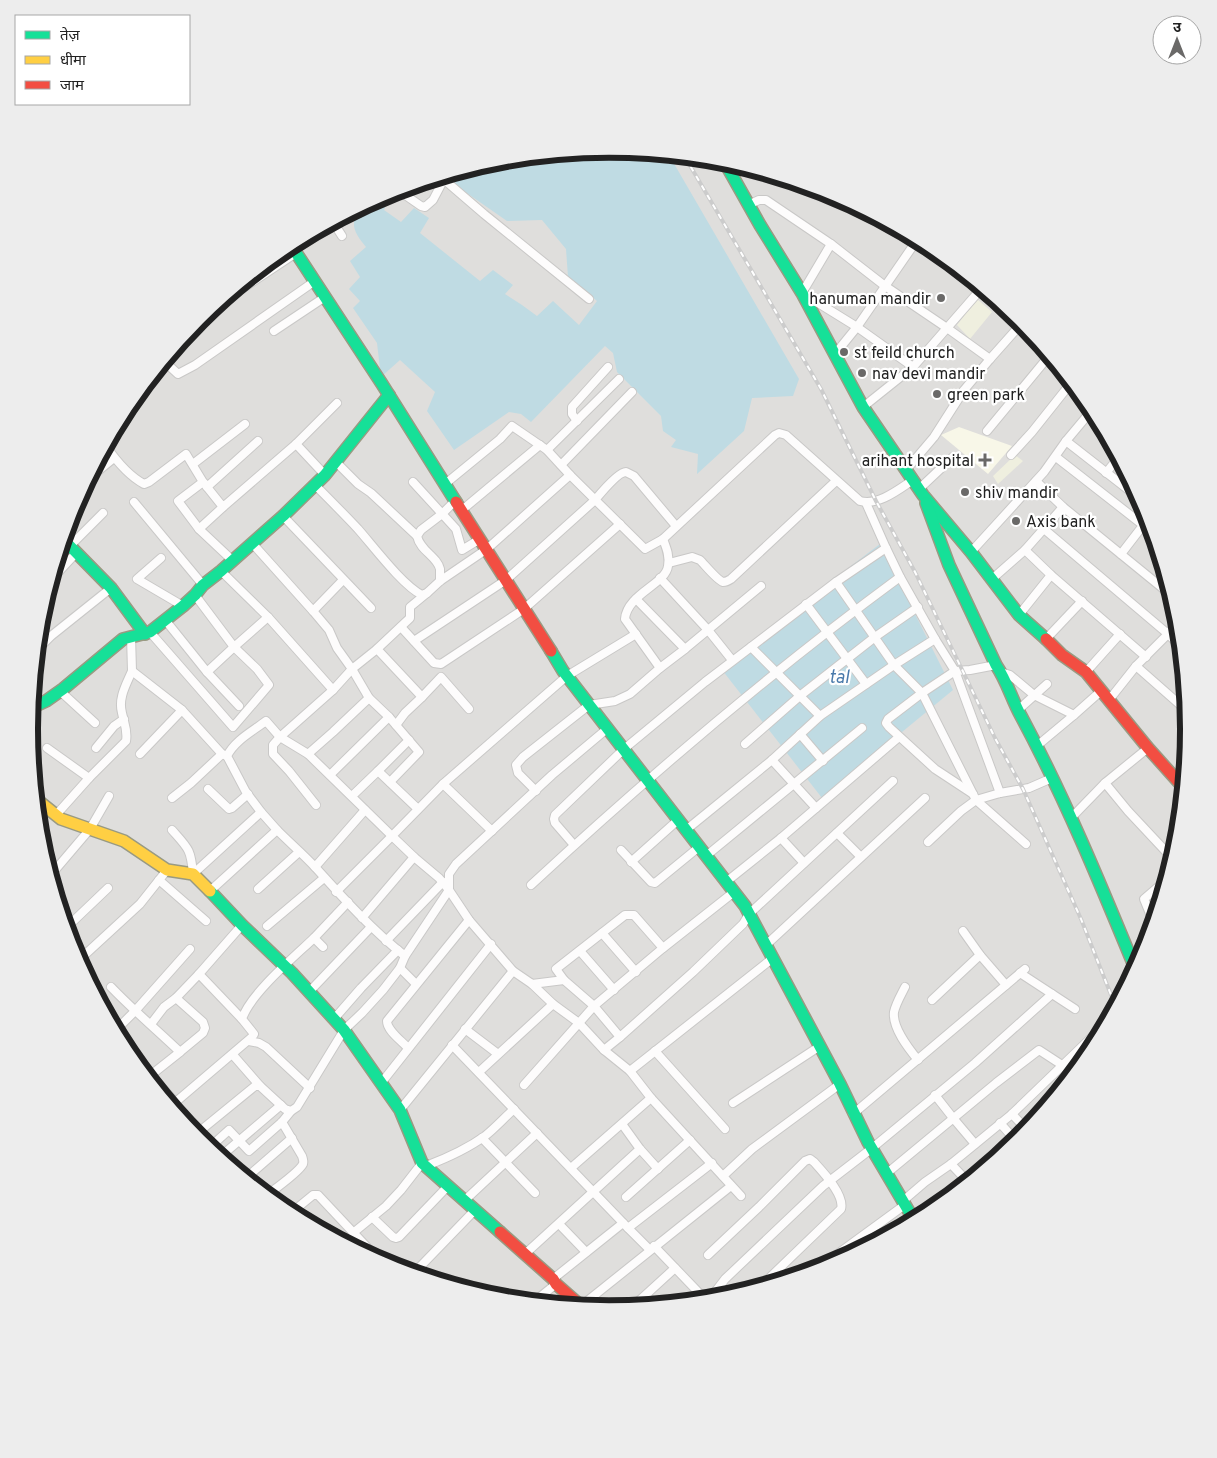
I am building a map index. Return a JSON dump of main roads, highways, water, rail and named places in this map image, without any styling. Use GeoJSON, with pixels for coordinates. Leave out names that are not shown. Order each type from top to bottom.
{"type":"FeatureCollection","features":[{"type":"Feature","properties":{"kind":"water"},"geometry":{"type":"Polygon","coordinates":[[[571,159],[646,159],[673,162],[799,379],[793,396],[752,398],[744,431],[697,474],[698,454],[671,447],[676,440],[663,431],[661,416],[617,372],[613,353],[605,346],[531,422],[521,414],[509,412],[454,450],[427,411],[435,392],[400,360],[381,377],[377,343],[353,308],[360,301],[349,289],[360,277],[350,261],[366,247],[358,237],[354,223],[356,217],[387,202],[384,210],[401,222],[414,208],[429,218],[420,233],[480,281],[493,270],[513,285],[505,294],[537,316],[553,301],[579,325],[597,301],[568,277],[566,249],[542,220],[507,221],[449,181],[497,169],[571,159]]]}},
{"type":"Feature","properties":{"kind":"water","name":"tal"},"geometry":{"type":"Polygon","coordinates":[[[880,544],[953,690],[822,798],[719,666],[880,544]]]}},
{"type":"Feature","properties":{"kind":"railway"},"geometry":{"type":"LineString","coordinates":[[689,164],[821,389],[876,501],[915,572],[995,738],[1023,789],[1081,919],[1112,998]]}},
{"type":"Feature","properties":{"kind":"place","name":"hanuman mandir"},"geometry":{"type":"Point","coordinates":[941,298]}},
{"type":"Feature","properties":{"kind":"place","name":"st feild church"},"geometry":{"type":"Point","coordinates":[844,352]}},
{"type":"Feature","properties":{"kind":"place","name":"nav devi mandir"},"geometry":{"type":"Point","coordinates":[862,373]}},
{"type":"Feature","properties":{"kind":"place","name":"green park"},"geometry":{"type":"Point","coordinates":[937,394]}},
{"type":"Feature","properties":{"kind":"place","name":"arihant hospital"},"geometry":{"type":"Point","coordinates":[985,460]}},
{"type":"Feature","properties":{"kind":"place","name":"shiv mandir"},"geometry":{"type":"Point","coordinates":[965,492]}},
{"type":"Feature","properties":{"kind":"place","name":"Axis bank"},"geometry":{"type":"Point","coordinates":[1016,521]}}]}
